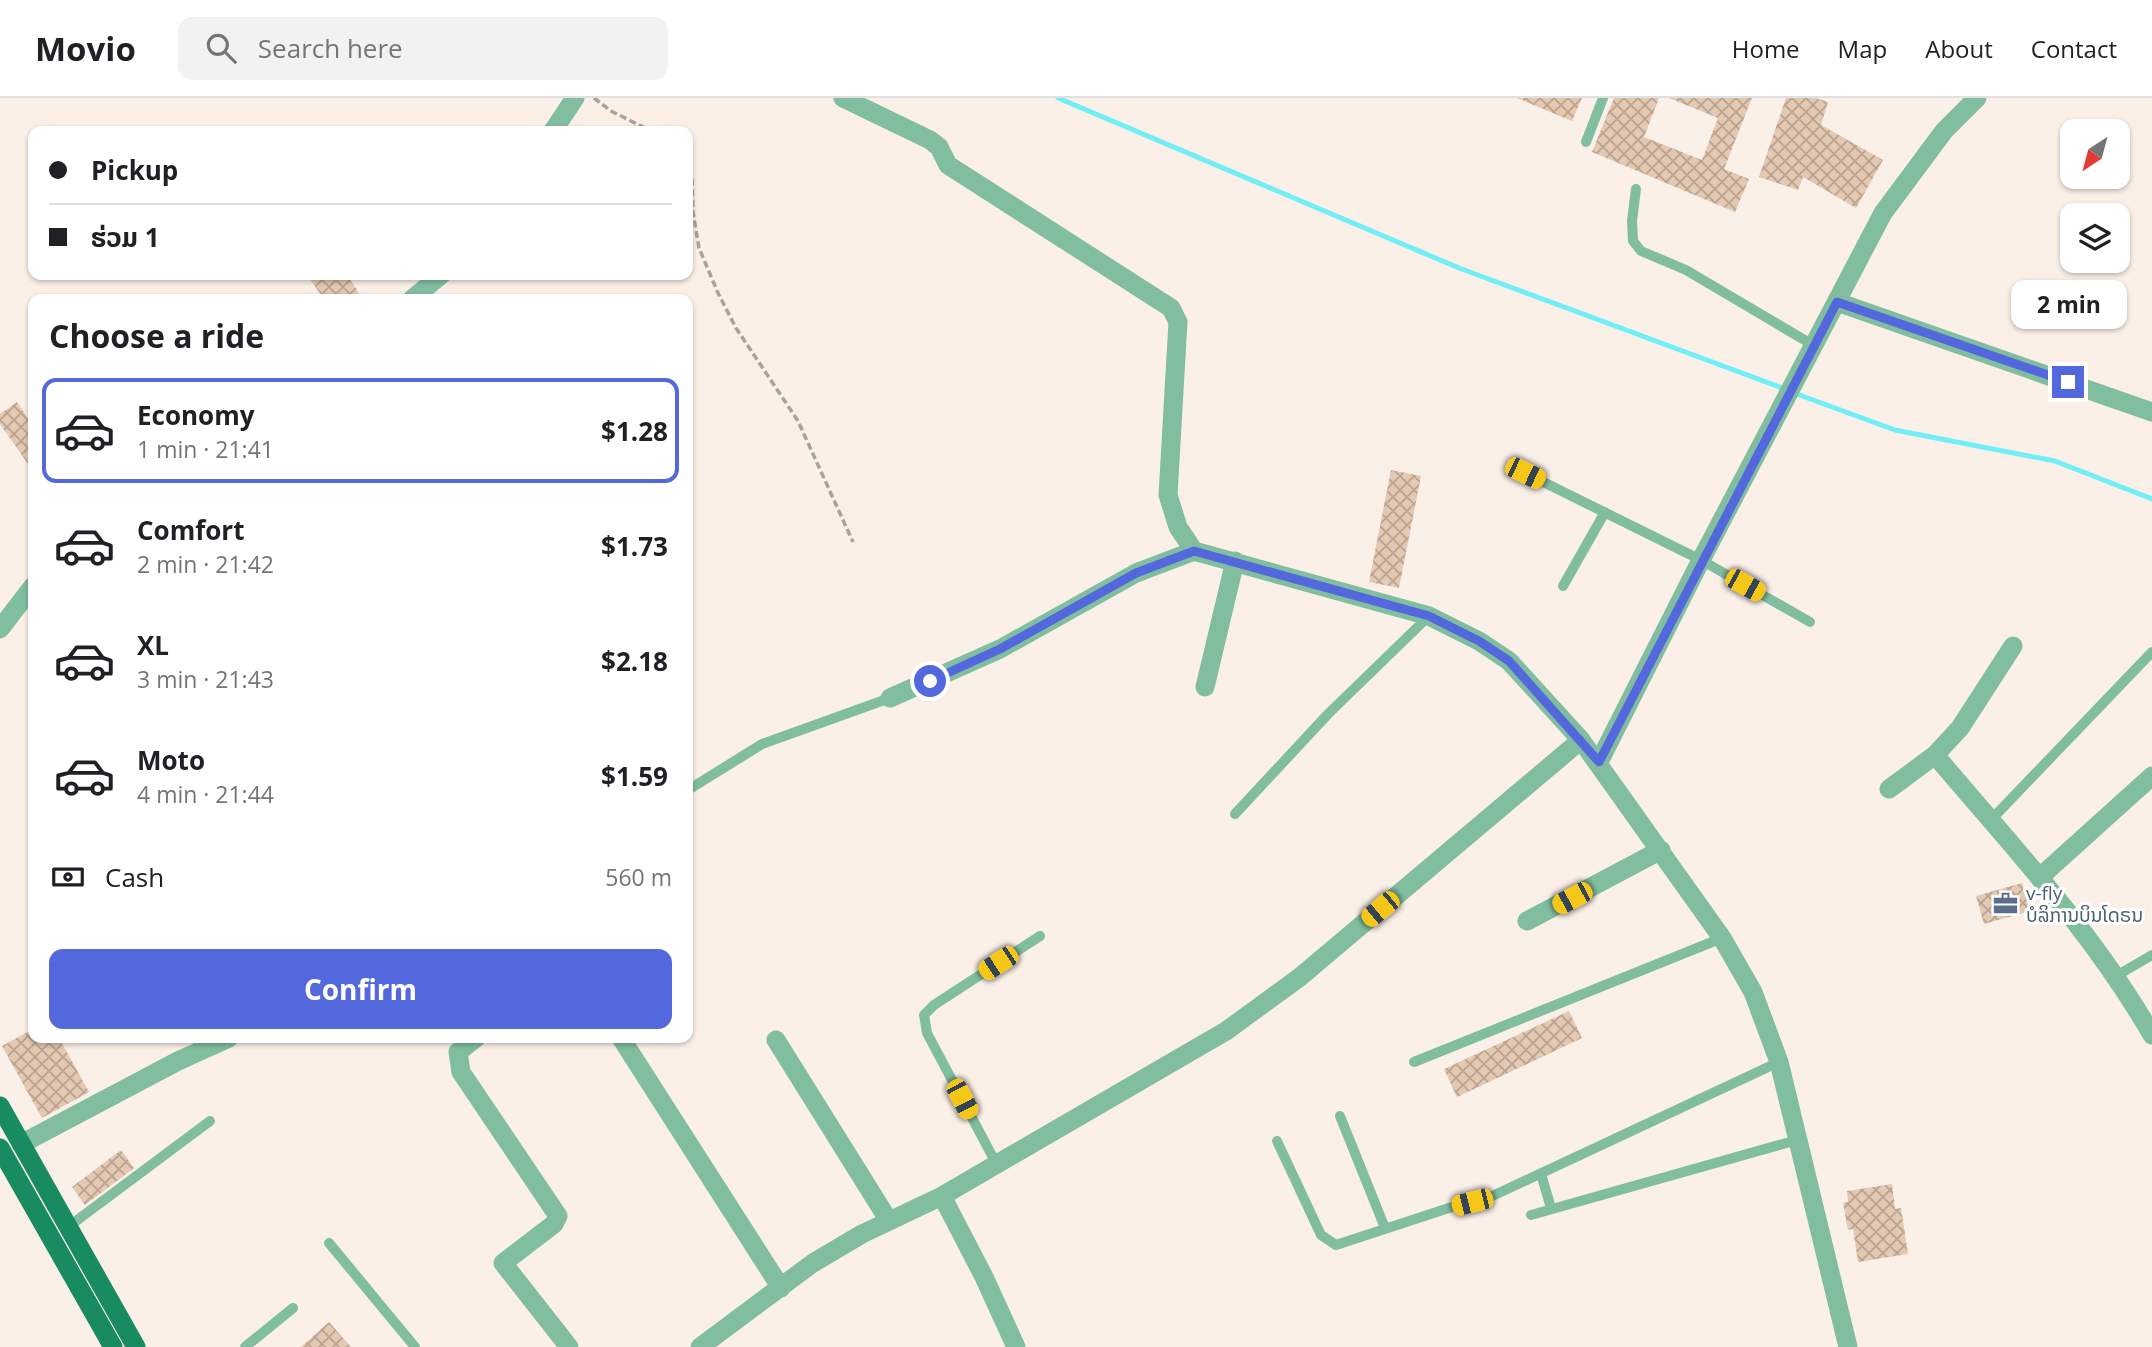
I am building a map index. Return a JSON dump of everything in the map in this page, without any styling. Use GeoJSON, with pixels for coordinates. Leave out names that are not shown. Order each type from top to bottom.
{"type":"FeatureCollection","features":[{"type":"Feature","properties":{"kind":"main road"},"geometry":{"type":"LineString","coordinates":[[2,1114],[136,1347]]}},
{"type":"Feature","properties":{"kind":"main road"},"geometry":{"type":"LineString","coordinates":[[0,1148],[113,1347]]}},
{"type":"Feature","properties":{"kind":"street"},"geometry":{"type":"LineString","coordinates":[[556,126],[575,98]]}},
{"type":"Feature","properties":{"kind":"street"},"geometry":{"type":"LineString","coordinates":[[843,98],[930,139],[939,147],[948,165],[1171,308],[1178,322],[1168,495],[1178,527],[1194,551]]}},
{"type":"Feature","properties":{"kind":"street"},"geometry":{"type":"LineString","coordinates":[[1599,762],[1701,560],[1883,213],[1944,131],[1977,98]]}},
{"type":"Feature","properties":{"kind":"street"},"geometry":{"type":"LineString","coordinates":[[419,294],[436,280]]}},
{"type":"Feature","properties":{"kind":"street"},"geometry":{"type":"LineString","coordinates":[[1837,302],[2152,412]]}},
{"type":"Feature","properties":{"kind":"street"},"geometry":{"type":"LineString","coordinates":[[890,698],[1000,649],[1136,573],[1194,551],[1429,616],[1479,641],[1509,661],[1599,762],[1722,938],[1753,992],[1779,1062],[1848,1347]]}},
{"type":"Feature","properties":{"kind":"street"},"geometry":{"type":"LineString","coordinates":[[1205,687],[1235,561]]}},
{"type":"Feature","properties":{"kind":"street"},"geometry":{"type":"LineString","coordinates":[[0,628],[28,592]]}},
{"type":"Feature","properties":{"kind":"street"},"geometry":{"type":"LineString","coordinates":[[1889,789],[1935,755],[1960,728],[2013,646]]}},
{"type":"Feature","properties":{"kind":"street"},"geometry":{"type":"LineString","coordinates":[[700,1347],[813,1263],[862,1234],[942,1196],[1226,1031],[1300,977],[1581,740]]}},
{"type":"Feature","properties":{"kind":"street"},"geometry":{"type":"LineString","coordinates":[[1935,755],[2040,877],[2116,976],[2152,1035]]}},
{"type":"Feature","properties":{"kind":"street"},"geometry":{"type":"LineString","coordinates":[[2040,877],[2152,776]]}},
{"type":"Feature","properties":{"kind":"street"},"geometry":{"type":"LineString","coordinates":[[1527,921],[1661,850]]}},
{"type":"Feature","properties":{"kind":"street"},"geometry":{"type":"LineString","coordinates":[[776,1040],[889,1221]]}},
{"type":"Feature","properties":{"kind":"street"},"geometry":{"type":"LineString","coordinates":[[21,1144],[178,1061],[218,1043]]}},
{"type":"Feature","properties":{"kind":"street"},"geometry":{"type":"LineString","coordinates":[[469,1043],[457,1052],[461,1072],[558,1216],[554,1224],[503,1263],[569,1347]]}},
{"type":"Feature","properties":{"kind":"street"},"geometry":{"type":"LineString","coordinates":[[624,1043],[780,1288]]}},
{"type":"Feature","properties":{"kind":"street"},"geometry":{"type":"LineString","coordinates":[[942,1196],[984,1276],[1016,1347]]}},
{"type":"Feature","properties":{"kind":"lane"},"geometry":{"type":"LineString","coordinates":[[1586,142],[1602,98]]}},
{"type":"Feature","properties":{"kind":"lane"},"geometry":{"type":"LineString","coordinates":[[1636,189],[1632,221],[1633,241],[1641,251],[1686,270],[1809,354]]}},
{"type":"Feature","properties":{"kind":"lane"},"geometry":{"type":"LineString","coordinates":[[1525,473],[1701,560],[1810,622]]}},
{"type":"Feature","properties":{"kind":"lane"},"geometry":{"type":"LineString","coordinates":[[1563,586],[1605,512]]}},
{"type":"Feature","properties":{"kind":"lane"},"geometry":{"type":"LineString","coordinates":[[1234,814],[1328,714],[1429,616]]}},
{"type":"Feature","properties":{"kind":"lane"},"geometry":{"type":"LineString","coordinates":[[1990,821],[2152,652]]}},
{"type":"Feature","properties":{"kind":"lane"},"geometry":{"type":"LineString","coordinates":[[693,787],[762,744],[890,698]]}},
{"type":"Feature","properties":{"kind":"lane"},"geometry":{"type":"LineString","coordinates":[[997,1165],[927,1033],[924,1015],[934,1005],[1040,936]]}},
{"type":"Feature","properties":{"kind":"lane"},"geometry":{"type":"LineString","coordinates":[[1414,1062],[1722,938]]}},
{"type":"Feature","properties":{"kind":"lane"},"geometry":{"type":"LineString","coordinates":[[2116,976],[2152,955]]}},
{"type":"Feature","properties":{"kind":"lane"},"geometry":{"type":"LineString","coordinates":[[1277,1141],[1321,1236],[1336,1245],[1488,1198],[1779,1062]]}},
{"type":"Feature","properties":{"kind":"lane"},"geometry":{"type":"LineString","coordinates":[[1340,1116],[1385,1228]]}},
{"type":"Feature","properties":{"kind":"lane"},"geometry":{"type":"LineString","coordinates":[[68,1227],[210,1121]]}},
{"type":"Feature","properties":{"kind":"lane"},"geometry":{"type":"LineString","coordinates":[[1531,1214],[1797,1140]]}},
{"type":"Feature","properties":{"kind":"lane"},"geometry":{"type":"LineString","coordinates":[[1541,1174],[1551,1208]]}},
{"type":"Feature","properties":{"kind":"lane"},"geometry":{"type":"LineString","coordinates":[[330,1243],[415,1347]]}},
{"type":"Feature","properties":{"kind":"lane"},"geometry":{"type":"LineString","coordinates":[[245,1347],[293,1308]]}},
{"type":"Feature","properties":{"kind":"path"},"geometry":{"type":"LineString","coordinates":[[594,98],[611,111],[641,126]]}},
{"type":"Feature","properties":{"kind":"path"},"geometry":{"type":"LineString","coordinates":[[693,217],[699,248],[718,293],[736,328],[799,421],[853,542]]}},
{"type":"Feature","properties":{"kind":"building"},"geometry":{"type":"Polygon","coordinates":[[[1517,98],[1582,98],[1572,121],[1517,98]]]}},
{"type":"Feature","properties":{"kind":"building"},"geometry":{"type":"Polygon","coordinates":[[[1614,98],[1659,98],[1644,137],[1702,160],[1718,118],[1669,98],[1752,98],[1724,169],[1749,179],[1735,212],[1592,152],[1614,98]]]}},
{"type":"Feature","properties":{"kind":"building"},"geometry":{"type":"Polygon","coordinates":[[[1786,98],[1816,98],[1828,102],[1821,125],[1883,160],[1856,208],[1803,177],[1798,190],[1759,177],[1786,98]]]}},
{"type":"Feature","properties":{"kind":"building"},"geometry":{"type":"Polygon","coordinates":[[[311,280],[350,280],[359,293],[358,294],[320,294],[311,280]]]}},
{"type":"Feature","properties":{"kind":"building"},"geometry":{"type":"Polygon","coordinates":[[[17,402],[28,418],[28,464],[0,424],[0,414],[17,402]]]}},
{"type":"Feature","properties":{"kind":"building"},"geometry":{"type":"Polygon","coordinates":[[[1391,470],[1421,476],[1399,588],[1369,582],[1391,470]]]}},
{"type":"Feature","properties":{"kind":"building"},"geometry":{"type":"Polygon","coordinates":[[[2022,883],[2030,911],[1984,924],[1976,896],[2022,883]]]}},
{"type":"Feature","properties":{"kind":"building"},"geometry":{"type":"Polygon","coordinates":[[[1569,1011],[1582,1038],[1457,1097],[1444,1069],[1569,1011]]]}},
{"type":"Feature","properties":{"kind":"building"},"geometry":{"type":"Polygon","coordinates":[[[28,1032],[28,1043],[62,1043],[89,1092],[42,1118],[2,1046],[28,1032]]]}},
{"type":"Feature","properties":{"kind":"building"},"geometry":{"type":"Polygon","coordinates":[[[121,1150],[134,1168],[85,1205],[72,1187],[121,1150]]]}},
{"type":"Feature","properties":{"kind":"building"},"geometry":{"type":"Polygon","coordinates":[[[1892,1184],[1895,1209],[1901,1208],[1908,1254],[1858,1262],[1853,1229],[1848,1230],[1843,1203],[1848,1202],[1847,1191],[1892,1184]]]}},
{"type":"Feature","properties":{"kind":"building"},"geometry":{"type":"Polygon","coordinates":[[[329,1322],[351,1347],[301,1347],[329,1322]]]}},
{"type":"Feature","properties":{"kind":"waterway"},"geometry":{"type":"LineString","coordinates":[[1058,98],[1459,268],[1785,389]]}},
{"type":"Feature","properties":{"kind":"waterway"},"geometry":{"type":"LineString","coordinates":[[1794,393],[1895,430],[2055,461],[2152,499]]}},
{"type":"Feature","properties":{"kind":"place","name":"v-fly ບໍລິການບິນໂດຣນ"},"geometry":{"type":"Point","coordinates":[2006,904]}},
{"type":"Feature","properties":{"kind":"route"},"geometry":{"type":"LineString","coordinates":[[930,681],[1000,649],[1136,573],[1194,551],[1429,616],[1479,641],[1509,661],[1599,762],[1701,560],[1837,302],[2068,382]]}}]}
